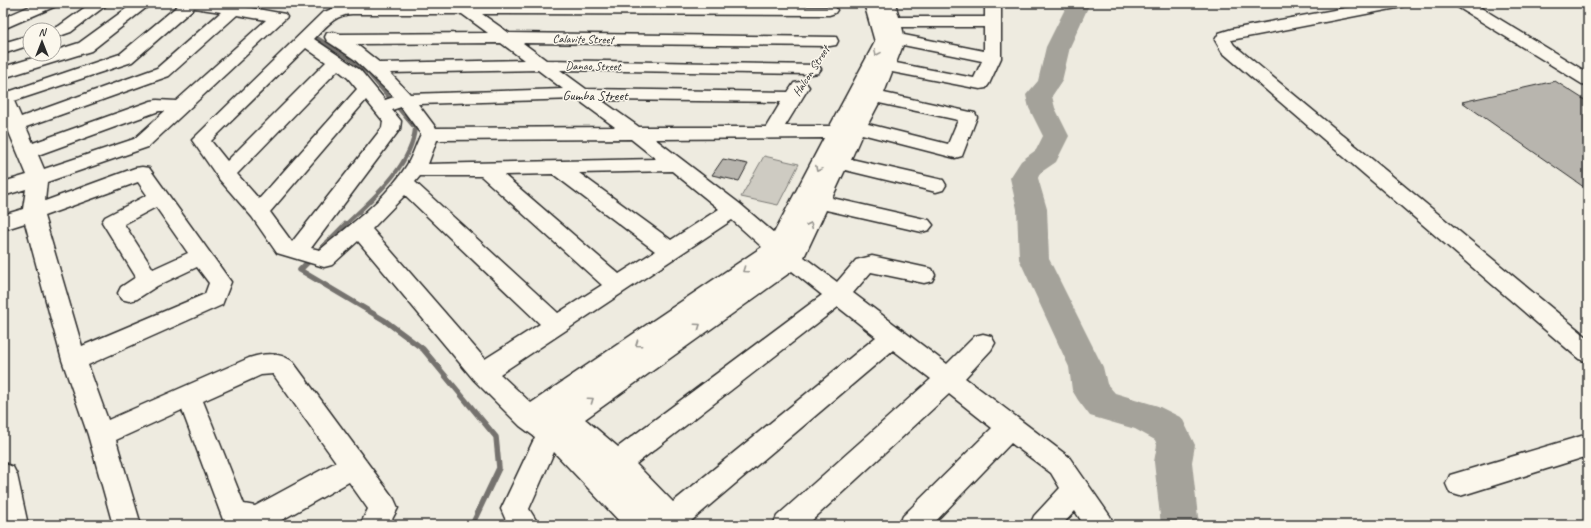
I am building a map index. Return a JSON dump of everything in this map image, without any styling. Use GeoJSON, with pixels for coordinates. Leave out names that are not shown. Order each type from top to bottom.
{"type":"FeatureCollection","features":[{"type":"Feature","properties":{"kind":"street"},"geometry":{"type":"LineString","coordinates":[[3,24],[50,3]]}},
{"type":"Feature","properties":{"kind":"street"},"geometry":{"type":"LineString","coordinates":[[62,31],[101,3]]}},
{"type":"Feature","properties":{"kind":"street"},"geometry":{"type":"LineString","coordinates":[[3,73],[85,47],[144,3]]}},
{"type":"Feature","properties":{"kind":"street"},"geometry":{"type":"LineString","coordinates":[[127,525],[101,435],[74,360],[33,212],[38,178],[4,98],[126,58],[190,3]]}},
{"type":"Feature","properties":{"kind":"street"},"geometry":{"type":"LineString","coordinates":[[3,189],[141,143],[279,17],[238,7],[193,3]]}},
{"type":"Feature","properties":{"kind":"street"},"geometry":{"type":"LineString","coordinates":[[785,254],[836,132],[883,42],[872,3]]}},
{"type":"Feature","properties":{"kind":"street"},"geometry":{"type":"LineString","coordinates":[[524,525],[516,514],[515,509],[549,418],[785,254],[821,202],[857,127],[874,96],[887,66],[895,30],[887,3]]}},
{"type":"Feature","properties":{"kind":"street"},"geometry":{"type":"LineString","coordinates":[[887,66],[980,84],[992,58],[993,3]]}},
{"type":"Feature","properties":{"kind":"street"},"geometry":{"type":"LineString","coordinates":[[1334,3],[1348,13]]}},
{"type":"Feature","properties":{"kind":"street"},"geometry":{"type":"LineString","coordinates":[[1397,3],[1232,34],[1225,37],[1223,40],[1228,48],[1588,352]]}},
{"type":"Feature","properties":{"kind":"street"},"geometry":{"type":"LineString","coordinates":[[1462,3],[1588,80]]}},
{"type":"Feature","properties":{"kind":"street"},"geometry":{"type":"LineString","coordinates":[[430,134],[409,176],[359,228],[324,259],[285,248],[259,212],[226,174],[201,140],[316,28],[326,16],[337,11],[368,8],[465,9],[829,6]]}},
{"type":"Feature","properties":{"kind":"street","name":"Halcon Street"},"geometry":{"type":"LineString","coordinates":[[772,132],[830,41],[829,6]]}},
{"type":"Feature","properties":{"kind":"street"},"geometry":{"type":"LineString","coordinates":[[15,125],[163,72],[238,7]]}},
{"type":"Feature","properties":{"kind":"street"},"geometry":{"type":"LineString","coordinates":[[465,9],[677,165],[733,208],[785,254],[1060,464],[1100,525]]}},
{"type":"Feature","properties":{"kind":"street"},"geometry":{"type":"LineString","coordinates":[[895,30],[992,22]]}},
{"type":"Feature","properties":{"kind":"street"},"geometry":{"type":"LineString","coordinates":[[309,255],[391,129],[394,103],[374,68],[337,39],[316,28]]}},
{"type":"Feature","properties":{"kind":"street"},"geometry":{"type":"LineString","coordinates":[[895,30],[992,58]]}},
{"type":"Feature","properties":{"kind":"street","name":"Calavite Street"},"geometry":{"type":"LineString","coordinates":[[337,39],[505,38],[830,41]]}},
{"type":"Feature","properties":{"kind":"street"},"geometry":{"type":"LineString","coordinates":[[301,41],[310,43],[337,61],[354,74],[366,89],[394,103],[430,134],[836,132]]}},
{"type":"Feature","properties":{"kind":"street"},"geometry":{"type":"LineString","coordinates":[[3,49],[22,43]]}},
{"type":"Feature","properties":{"kind":"street"},"geometry":{"type":"LineString","coordinates":[[226,174],[337,61]]}},
{"type":"Feature","properties":{"kind":"street","name":"Danao Street"},"geometry":{"type":"LineString","coordinates":[[374,68],[543,65],[812,68]]}},
{"type":"Feature","properties":{"kind":"street"},"geometry":{"type":"LineString","coordinates":[[259,212],[366,89]]}},
{"type":"Feature","properties":{"kind":"street","name":"Gumba Street"},"geometry":{"type":"LineString","coordinates":[[394,103],[582,94],[794,97]]}},
{"type":"Feature","properties":{"kind":"street"},"geometry":{"type":"LineString","coordinates":[[857,127],[955,152],[968,117],[874,96]]}},
{"type":"Feature","properties":{"kind":"street"},"geometry":{"type":"LineString","coordinates":[[27,152],[157,105],[181,107]]}},
{"type":"Feature","properties":{"kind":"street"},"geometry":{"type":"LineString","coordinates":[[840,163],[936,185]]}},
{"type":"Feature","properties":{"kind":"street"},"geometry":{"type":"LineString","coordinates":[[409,176],[486,170],[557,167],[677,165]]}},
{"type":"Feature","properties":{"kind":"street"},"geometry":{"type":"LineString","coordinates":[[557,167],[671,251]]}},
{"type":"Feature","properties":{"kind":"street"},"geometry":{"type":"LineString","coordinates":[[486,170],[618,286]]}},
{"type":"Feature","properties":{"kind":"street"},"geometry":{"type":"LineString","coordinates":[[3,223],[142,173],[220,282],[214,299],[74,360]]}},
{"type":"Feature","properties":{"kind":"street"},"geometry":{"type":"LineString","coordinates":[[409,176],[557,326]]}},
{"type":"Feature","properties":{"kind":"street"},"geometry":{"type":"LineString","coordinates":[[149,280],[112,222],[159,197]]}},
{"type":"Feature","properties":{"kind":"street"},"geometry":{"type":"LineString","coordinates":[[821,202],[922,224]]}},
{"type":"Feature","properties":{"kind":"street"},"geometry":{"type":"LineString","coordinates":[[483,373],[618,286],[733,208]]}},
{"type":"Feature","properties":{"kind":"street"},"geometry":{"type":"LineString","coordinates":[[359,228],[483,373],[617,463],[674,522],[893,336]]}},
{"type":"Feature","properties":{"kind":"street"},"geometry":{"type":"LineString","coordinates":[[128,293],[149,280],[201,256]]}},
{"type":"Feature","properties":{"kind":"street"},"geometry":{"type":"LineString","coordinates":[[617,463],[838,295],[868,264],[924,275]]}},
{"type":"Feature","properties":{"kind":"street"},"geometry":{"type":"LineString","coordinates":[[787,525],[948,379],[983,343]]}},
{"type":"Feature","properties":{"kind":"street"},"geometry":{"type":"LineString","coordinates":[[101,435],[258,365],[278,364],[284,369],[384,508],[374,525]]}},
{"type":"Feature","properties":{"kind":"street"},"geometry":{"type":"LineString","coordinates":[[189,396],[235,516],[257,519],[353,466]]}},
{"type":"Feature","properties":{"kind":"street"},"geometry":{"type":"LineString","coordinates":[[549,418],[571,450],[642,525]]}},
{"type":"Feature","properties":{"kind":"street"},"geometry":{"type":"LineString","coordinates":[[913,525],[1010,426]]}},
{"type":"Feature","properties":{"kind":"street"},"geometry":{"type":"LineString","coordinates":[[1460,484],[1588,445]]}},
{"type":"Feature","properties":{"kind":"street"},"geometry":{"type":"LineString","coordinates":[[3,475],[14,525]]}},
{"type":"Feature","properties":{"kind":"street"},"geometry":{"type":"LineString","coordinates":[[1044,525],[1077,489]]}},
{"type":"Feature","properties":{"kind":"shaded area"},"geometry":{"type":"Polygon","coordinates":[[[764,156],[799,164],[778,205],[741,197],[764,156]]]}},
{"type":"Feature","properties":{"kind":"building"},"geometry":{"type":"Polygon","coordinates":[[[1555,81],[1588,102],[1588,190],[1462,102],[1555,81]]]}},
{"type":"Feature","properties":{"kind":"building"},"geometry":{"type":"Polygon","coordinates":[[[723,159],[748,164],[739,181],[712,175],[723,159]]]}},
{"type":"Feature","properties":{"kind":"waterway"},"geometry":{"type":"LineString","coordinates":[[1079,3],[1058,47],[1053,74],[1050,81],[1039,95],[1042,108],[1056,136],[1046,156],[1031,167],[1024,178],[1032,209],[1034,259],[1086,367],[1090,390],[1103,405],[1145,417],[1169,429],[1176,445],[1173,462],[1179,521],[1182,525]]}},
{"type":"Feature","properties":{"kind":"waterway"},"geometry":{"type":"LineString","coordinates":[[314,36],[352,60],[369,74],[415,128],[412,142],[398,169],[378,193],[345,225]]}},
{"type":"Feature","properties":{"kind":"waterway"},"geometry":{"type":"LineString","coordinates":[[345,225],[300,270],[384,320],[423,349],[496,437],[499,468],[472,525]]}}]}
